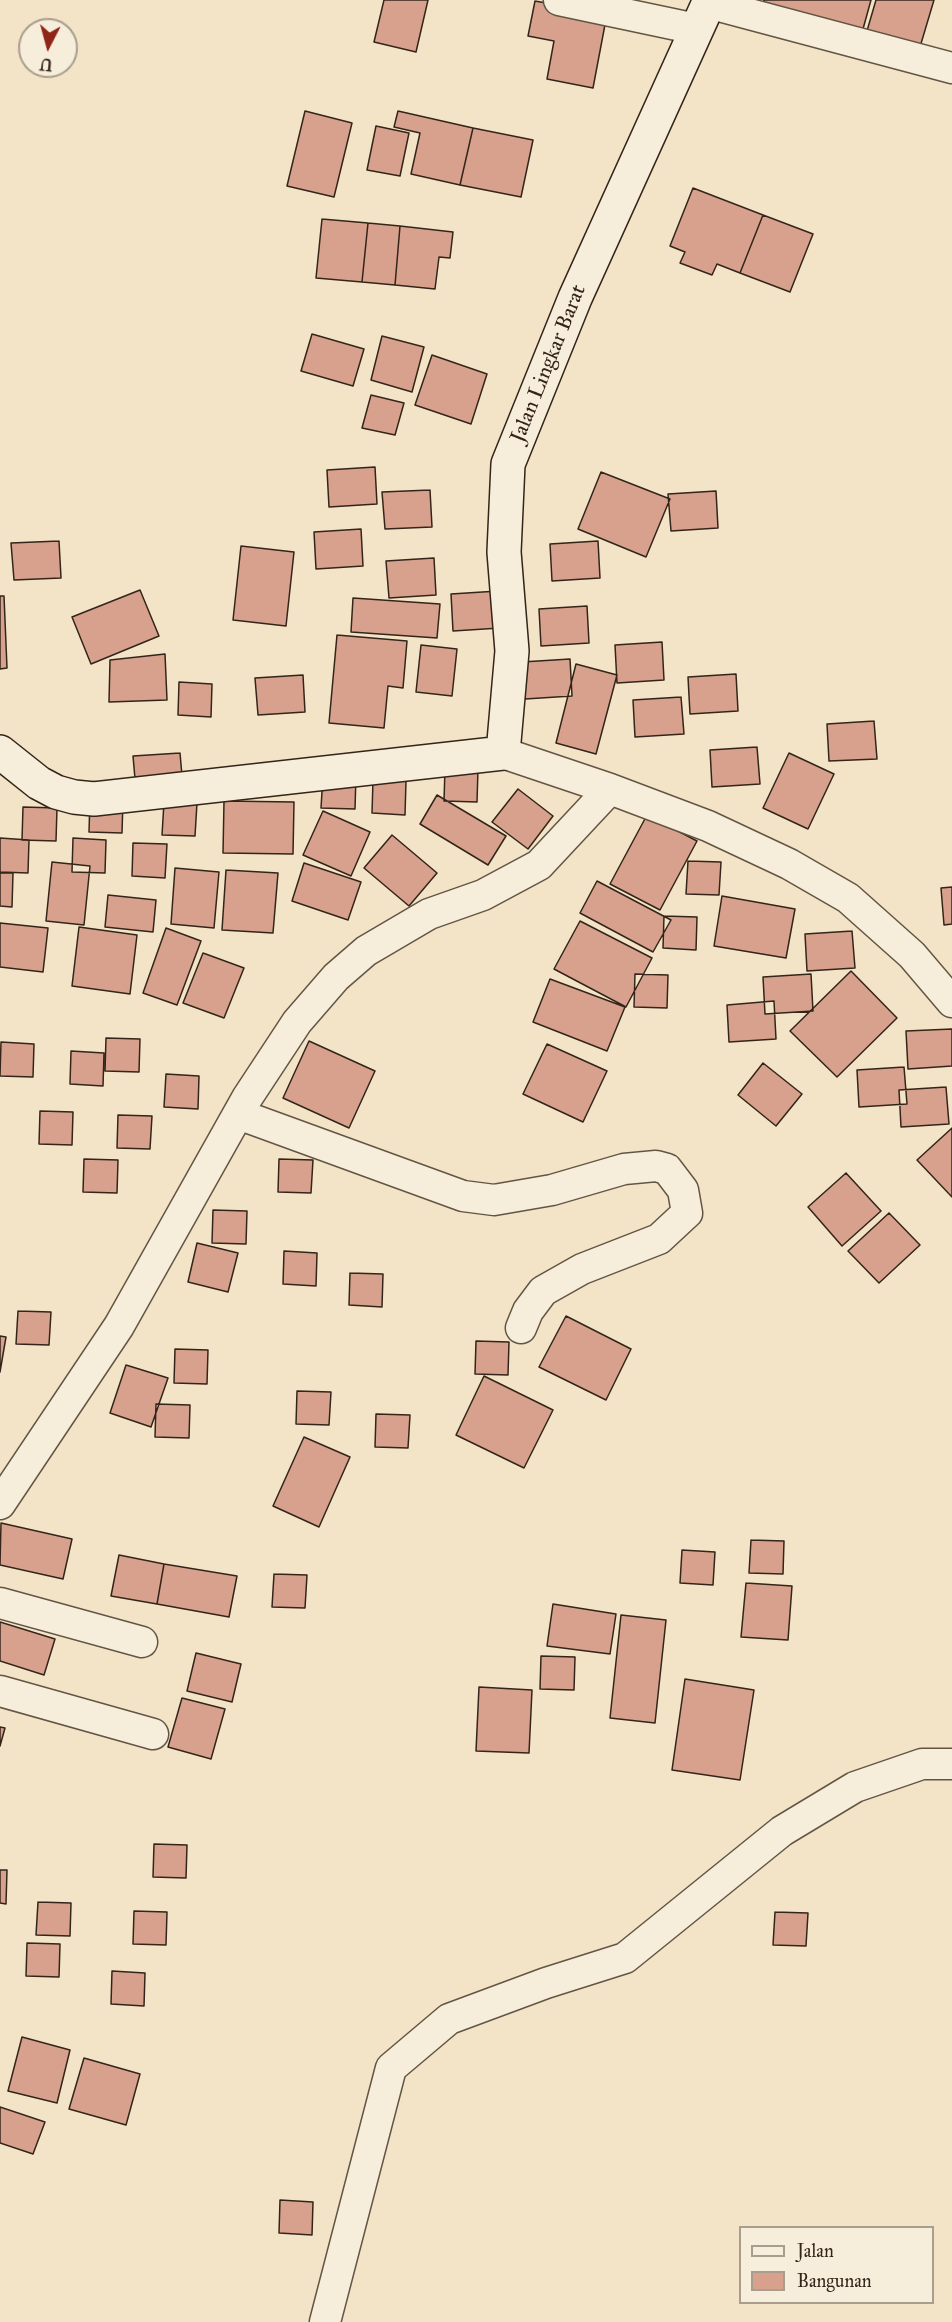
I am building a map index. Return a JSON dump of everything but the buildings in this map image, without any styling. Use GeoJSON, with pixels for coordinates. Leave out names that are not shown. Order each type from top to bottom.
{"type":"FeatureCollection","features":[{"type":"Feature","properties":{"kind":"street"},"geometry":{"type":"LineString","coordinates":[[559,0],[704,11],[952,68]]}},
{"type":"Feature","properties":{"kind":"street","name":"Jalan Lingkar Barat"},"geometry":{"type":"LineString","coordinates":[[503,753],[512,651],[504,552],[508,464],[575,298],[704,11]]}},
{"type":"Feature","properties":{"kind":"street"},"geometry":{"type":"LineString","coordinates":[[0,752],[39,783],[56,792],[94,799],[503,753],[708,825],[789,864],[848,898],[912,955],[952,1002]]}},
{"type":"Feature","properties":{"kind":"street"},"geometry":{"type":"LineString","coordinates":[[0,1504],[119,1326],[238,1114],[297,1022],[336,977],[366,951],[429,914],[483,895],[539,865],[610,789]]}},
{"type":"Feature","properties":{"kind":"street"},"geometry":{"type":"LineString","coordinates":[[238,1114],[463,1196],[494,1200],[552,1190],[624,1169],[656,1166],[667,1168],[684,1190],[687,1213],[658,1239],[582,1269],[543,1291],[528,1311],[521,1328]]}},
{"type":"Feature","properties":{"kind":"street"},"geometry":{"type":"LineString","coordinates":[[0,1604],[142,1642]]}},
{"type":"Feature","properties":{"kind":"street"},"geometry":{"type":"LineString","coordinates":[[0,1691],[153,1734]]}},
{"type":"Feature","properties":{"kind":"street"},"geometry":{"type":"LineString","coordinates":[[326,2322],[391,2068],[448,2019],[546,1983],[625,1958],[782,1831],[855,1787],[922,1764],[952,1764]]}}]}
